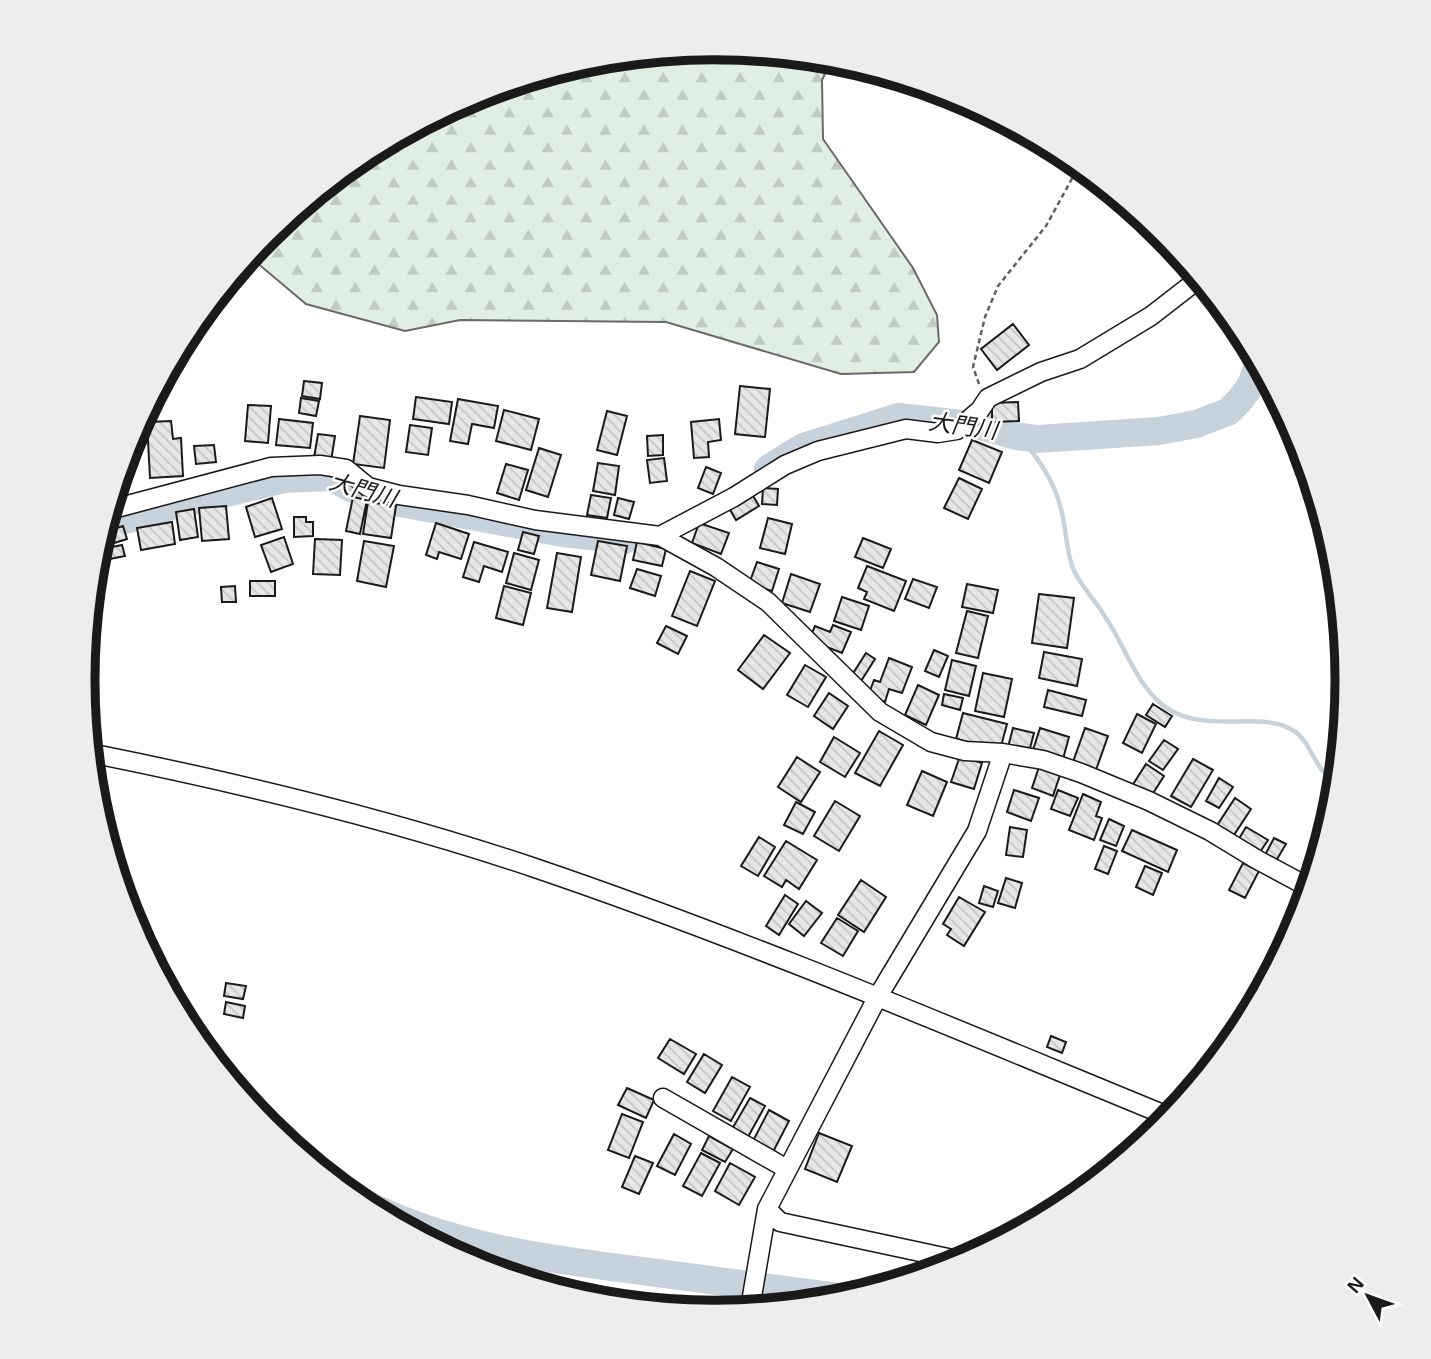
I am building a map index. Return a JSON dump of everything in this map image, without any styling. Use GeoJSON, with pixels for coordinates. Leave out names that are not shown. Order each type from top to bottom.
{"type":"FeatureCollection","features":[{"type":"Feature","properties":{"kind":"street"},"geometry":{"type":"LineString","coordinates":[[660,536],[734,497],[785,465],[818,451],[906,429],[938,433],[957,430],[984,404],[1041,372],[1080,359],[1151,316],[1192,284]]}},
{"type":"Feature","properties":{"kind":"street"},"geometry":{"type":"LineString","coordinates":[[120,507],[271,467],[320,465],[346,469],[368,487],[399,495],[468,505],[535,520],[660,536],[716,567],[768,602],[880,712],[931,741],[965,751],[1003,753],[1043,760],[1149,801],[1210,831],[1301,883]]}},
{"type":"Feature","properties":{"kind":"street"},"geometry":{"type":"LineString","coordinates":[[752,1298],[766,1214],[877,998],[977,831],[1003,753]]}},
{"type":"Feature","properties":{"kind":"street"},"geometry":{"type":"LineString","coordinates":[[101,755],[259,789],[441,838],[533,867],[712,930],[1159,1113]]}},
{"type":"Feature","properties":{"kind":"street"},"geometry":{"type":"LineString","coordinates":[[663,1098],[787,1169]]}},
{"type":"Feature","properties":{"kind":"street"},"geometry":{"type":"LineString","coordinates":[[766,1214],[780,1222],[941,1257]]}},
{"type":"Feature","properties":{"kind":"path"},"geometry":{"type":"LineString","coordinates":[[984,404],[973,367],[985,317],[998,286],[1046,226],[1074,174]]}},
{"type":"Feature","properties":{"kind":"green space"},"geometry":{"type":"Polygon","coordinates":[[[675,61],[756,61],[827,70],[822,80],[823,139],[913,268],[937,315],[939,342],[914,372],[841,374],[666,322],[460,320],[405,331],[306,304],[257,263],[307,213],[338,188],[371,164],[441,123],[516,92],[595,71],[675,61]]]}},
{"type":"Feature","properties":{"kind":"building"},"geometry":{"type":"Polygon","coordinates":[[[1013,324],[1029,345],[997,370],[981,349],[1013,324]]]}},
{"type":"Feature","properties":{"kind":"building"},"geometry":{"type":"Polygon","coordinates":[[[304,381],[322,383],[320,399],[302,396],[304,381]]]}},
{"type":"Feature","properties":{"kind":"building"},"geometry":{"type":"Polygon","coordinates":[[[740,386],[770,389],[765,437],[735,434],[740,386]]]}},
{"type":"Feature","properties":{"kind":"building"},"geometry":{"type":"Polygon","coordinates":[[[416,397],[452,402],[449,424],[413,419],[416,397]]]}},
{"type":"Feature","properties":{"kind":"building"},"geometry":{"type":"Polygon","coordinates":[[[301,398],[319,401],[316,416],[299,413],[301,398]]]}},
{"type":"Feature","properties":{"kind":"building"},"geometry":{"type":"Polygon","coordinates":[[[458,399],[498,406],[494,428],[472,424],[468,444],[450,441],[458,399]]]}},
{"type":"Feature","properties":{"kind":"building"},"geometry":{"type":"Polygon","coordinates":[[[1018,402],[1019,421],[992,422],[992,403],[1018,402]]]}},
{"type":"Feature","properties":{"kind":"building"},"geometry":{"type":"Polygon","coordinates":[[[248,405],[271,406],[268,443],[245,441],[248,405]]]}},
{"type":"Feature","properties":{"kind":"building"},"geometry":{"type":"Polygon","coordinates":[[[504,410],[539,419],[531,450],[496,441],[504,410]]]}},
{"type":"Feature","properties":{"kind":"building"},"geometry":{"type":"Polygon","coordinates":[[[607,411],[627,416],[617,455],[597,450],[607,411]]]}},
{"type":"Feature","properties":{"kind":"building"},"geometry":{"type":"Polygon","coordinates":[[[360,416],[390,420],[384,468],[353,464],[360,416]]]}},
{"type":"Feature","properties":{"kind":"building"},"geometry":{"type":"Polygon","coordinates":[[[279,419],[313,423],[310,448],[276,445],[279,419]]]}},
{"type":"Feature","properties":{"kind":"building"},"geometry":{"type":"Polygon","coordinates":[[[719,419],[721,440],[708,442],[709,457],[694,458],[691,422],[719,419]]]}},
{"type":"Feature","properties":{"kind":"building"},"geometry":{"type":"Polygon","coordinates":[[[171,421],[173,439],[181,438],[183,476],[150,478],[148,432],[152,422],[171,421]]]}},
{"type":"Feature","properties":{"kind":"building"},"geometry":{"type":"Polygon","coordinates":[[[410,425],[432,428],[428,455],[406,452],[410,425]]]}},
{"type":"Feature","properties":{"kind":"building"},"geometry":{"type":"Polygon","coordinates":[[[318,434],[335,436],[331,461],[314,458],[318,434]]]}},
{"type":"Feature","properties":{"kind":"building"},"geometry":{"type":"Polygon","coordinates":[[[663,435],[663,455],[648,456],[647,436],[663,435]]]}},
{"type":"Feature","properties":{"kind":"building"},"geometry":{"type":"Polygon","coordinates":[[[972,440],[1002,452],[989,483],[959,470],[972,440]]]}},
{"type":"Feature","properties":{"kind":"building"},"geometry":{"type":"Polygon","coordinates":[[[214,445],[216,462],[196,464],[194,446],[214,445]]]}},
{"type":"Feature","properties":{"kind":"building"},"geometry":{"type":"Polygon","coordinates":[[[539,448],[561,455],[548,497],[526,490],[539,448]]]}},
{"type":"Feature","properties":{"kind":"building"},"geometry":{"type":"Polygon","coordinates":[[[664,458],[667,481],[650,483],[647,460],[664,458]]]}},
{"type":"Feature","properties":{"kind":"building"},"geometry":{"type":"Polygon","coordinates":[[[598,463],[619,466],[615,495],[593,491],[598,463]]]}},
{"type":"Feature","properties":{"kind":"building"},"geometry":{"type":"Polygon","coordinates":[[[506,464],[528,470],[519,500],[497,493],[506,464]]]}},
{"type":"Feature","properties":{"kind":"building"},"geometry":{"type":"Polygon","coordinates":[[[706,467],[721,473],[713,494],[698,488],[706,467]]]}},
{"type":"Feature","properties":{"kind":"building"},"geometry":{"type":"Polygon","coordinates":[[[959,478],[982,489],[968,519],[944,508],[959,478]]]}},
{"type":"Feature","properties":{"kind":"building"},"geometry":{"type":"Polygon","coordinates":[[[763,488],[778,489],[777,505],[762,504],[763,488]]]}},
{"type":"Feature","properties":{"kind":"building"},"geometry":{"type":"Polygon","coordinates":[[[752,494],[759,506],[736,520],[729,508],[752,494]]]}},
{"type":"Feature","properties":{"kind":"building"},"geometry":{"type":"Polygon","coordinates":[[[591,495],[611,498],[607,518],[587,515],[591,495]]]}},
{"type":"Feature","properties":{"kind":"building"},"geometry":{"type":"Polygon","coordinates":[[[353,497],[367,500],[360,534],[346,531],[353,497]]]}},
{"type":"Feature","properties":{"kind":"building"},"geometry":{"type":"Polygon","coordinates":[[[272,498],[282,529],[255,537],[246,507],[272,498]]]}},
{"type":"Feature","properties":{"kind":"building"},"geometry":{"type":"Polygon","coordinates":[[[618,498],[634,502],[629,519],[614,515],[618,498]]]}},
{"type":"Feature","properties":{"kind":"building"},"geometry":{"type":"Polygon","coordinates":[[[368,502],[396,506],[391,538],[363,534],[368,502]]]}},
{"type":"Feature","properties":{"kind":"building"},"geometry":{"type":"Polygon","coordinates":[[[226,506],[229,539],[202,541],[199,508],[226,506]]]}},
{"type":"Feature","properties":{"kind":"building"},"geometry":{"type":"Polygon","coordinates":[[[194,509],[198,537],[180,540],[176,512],[194,509]]]}},
{"type":"Feature","properties":{"kind":"building"},"geometry":{"type":"Polygon","coordinates":[[[294,517],[306,517],[306,522],[313,522],[313,536],[294,537],[294,517]]]}},
{"type":"Feature","properties":{"kind":"building"},"geometry":{"type":"Polygon","coordinates":[[[768,518],[792,524],[785,554],[760,548],[768,518]]]}},
{"type":"Feature","properties":{"kind":"building"},"geometry":{"type":"Polygon","coordinates":[[[172,522],[175,544],[141,550],[137,528],[172,522]]]}},
{"type":"Feature","properties":{"kind":"building"},"geometry":{"type":"Polygon","coordinates":[[[436,523],[469,534],[461,559],[439,552],[437,559],[426,555],[436,523]]]}},
{"type":"Feature","properties":{"kind":"building"},"geometry":{"type":"Polygon","coordinates":[[[699,523],[729,533],[721,554],[692,543],[699,523]]]}},
{"type":"Feature","properties":{"kind":"building"},"geometry":{"type":"Polygon","coordinates":[[[123,526],[127,539],[111,544],[115,529],[123,526]]]}},
{"type":"Feature","properties":{"kind":"building"},"geometry":{"type":"Polygon","coordinates":[[[523,532],[539,536],[534,554],[518,550],[523,532]]]}},
{"type":"Feature","properties":{"kind":"building"},"geometry":{"type":"Polygon","coordinates":[[[284,537],[293,564],[271,572],[261,545],[284,537]]]}},
{"type":"Feature","properties":{"kind":"building"},"geometry":{"type":"Polygon","coordinates":[[[863,538],[891,549],[883,568],[855,557],[863,538]]]}},
{"type":"Feature","properties":{"kind":"building"},"geometry":{"type":"Polygon","coordinates":[[[315,539],[342,540],[340,575],[313,574],[315,539]]]}},
{"type":"Feature","properties":{"kind":"building"},"geometry":{"type":"Polygon","coordinates":[[[364,541],[394,546],[386,587],[357,581],[364,541]]]}},
{"type":"Feature","properties":{"kind":"building"},"geometry":{"type":"Polygon","coordinates":[[[598,541],[627,546],[620,581],[591,575],[598,541]]]}},
{"type":"Feature","properties":{"kind":"building"},"geometry":{"type":"Polygon","coordinates":[[[474,542],[508,552],[502,572],[484,566],[479,582],[463,577],[474,542]]]}},
{"type":"Feature","properties":{"kind":"building"},"geometry":{"type":"Polygon","coordinates":[[[637,542],[666,549],[662,566],[633,560],[637,542]]]}},
{"type":"Feature","properties":{"kind":"building"},"geometry":{"type":"Polygon","coordinates":[[[122,545],[125,556],[107,560],[110,547],[122,545]]]}},
{"type":"Feature","properties":{"kind":"building"},"geometry":{"type":"Polygon","coordinates":[[[514,553],[539,560],[531,590],[506,583],[514,553]]]}},
{"type":"Feature","properties":{"kind":"building"},"geometry":{"type":"Polygon","coordinates":[[[557,553],[581,557],[572,612],[547,608],[557,553]]]}},
{"type":"Feature","properties":{"kind":"building"},"geometry":{"type":"Polygon","coordinates":[[[757,562],[779,569],[772,591],[749,584],[757,562]]]}},
{"type":"Feature","properties":{"kind":"building"},"geometry":{"type":"Polygon","coordinates":[[[867,566],[906,581],[894,611],[864,599],[867,592],[858,588],[867,566]]]}},
{"type":"Feature","properties":{"kind":"building"},"geometry":{"type":"Polygon","coordinates":[[[637,569],[661,576],[655,596],[630,588],[637,569]]]}},
{"type":"Feature","properties":{"kind":"building"},"geometry":{"type":"Polygon","coordinates":[[[690,571],[715,581],[697,626],[672,616],[690,571]]]}},
{"type":"Feature","properties":{"kind":"building"},"geometry":{"type":"Polygon","coordinates":[[[791,574],[820,584],[810,612],[782,603],[791,574]]]}},
{"type":"Feature","properties":{"kind":"building"},"geometry":{"type":"Polygon","coordinates":[[[913,579],[937,587],[929,608],[905,599],[913,579]]]}},
{"type":"Feature","properties":{"kind":"building"},"geometry":{"type":"Polygon","coordinates":[[[250,581],[275,581],[275,596],[250,596],[250,581]]]}},
{"type":"Feature","properties":{"kind":"building"},"geometry":{"type":"Polygon","coordinates":[[[967,584],[998,590],[993,613],[962,607],[967,584]]]}},
{"type":"Feature","properties":{"kind":"building"},"geometry":{"type":"Polygon","coordinates":[[[235,586],[236,602],[222,602],[221,587],[235,586]]]}},
{"type":"Feature","properties":{"kind":"building"},"geometry":{"type":"Polygon","coordinates":[[[504,586],[531,593],[523,625],[496,618],[504,586]]]}},
{"type":"Feature","properties":{"kind":"building"},"geometry":{"type":"Polygon","coordinates":[[[1039,594],[1074,598],[1067,648],[1032,643],[1039,594]]]}},
{"type":"Feature","properties":{"kind":"building"},"geometry":{"type":"Polygon","coordinates":[[[842,597],[869,606],[861,630],[834,621],[842,597]]]}},
{"type":"Feature","properties":{"kind":"building"},"geometry":{"type":"Polygon","coordinates":[[[967,611],[988,616],[978,658],[956,653],[967,611]]]}},
{"type":"Feature","properties":{"kind":"building"},"geometry":{"type":"Polygon","coordinates":[[[833,625],[851,632],[842,653],[809,640],[815,626],[830,632],[833,625]]]}},
{"type":"Feature","properties":{"kind":"building"},"geometry":{"type":"Polygon","coordinates":[[[666,626],[687,636],[678,654],[657,643],[666,626]]]}},
{"type":"Feature","properties":{"kind":"building"},"geometry":{"type":"Polygon","coordinates":[[[764,635],[790,653],[763,689],[738,670],[764,635]]]}},
{"type":"Feature","properties":{"kind":"building"},"geometry":{"type":"Polygon","coordinates":[[[934,650],[948,656],[939,677],[925,671],[934,650]]]}},
{"type":"Feature","properties":{"kind":"building"},"geometry":{"type":"Polygon","coordinates":[[[1044,652],[1082,659],[1077,686],[1039,678],[1044,652]]]}},
{"type":"Feature","properties":{"kind":"building"},"geometry":{"type":"Polygon","coordinates":[[[866,653],[875,659],[861,681],[852,675],[866,653]]]}},
{"type":"Feature","properties":{"kind":"building"},"geometry":{"type":"Polygon","coordinates":[[[889,658],[912,667],[902,693],[889,689],[885,702],[868,696],[874,680],[880,682],[889,658]]]}},
{"type":"Feature","properties":{"kind":"building"},"geometry":{"type":"Polygon","coordinates":[[[952,660],[976,666],[969,696],[945,690],[952,660]]]}},
{"type":"Feature","properties":{"kind":"building"},"geometry":{"type":"Polygon","coordinates":[[[805,665],[826,677],[808,707],[787,695],[805,665]]]}},
{"type":"Feature","properties":{"kind":"building"},"geometry":{"type":"Polygon","coordinates":[[[983,673],[1012,679],[1004,717],[975,711],[983,673]]]}},
{"type":"Feature","properties":{"kind":"building"},"geometry":{"type":"Polygon","coordinates":[[[918,685],[939,695],[926,725],[905,715],[918,685]]]}},
{"type":"Feature","properties":{"kind":"building"},"geometry":{"type":"Polygon","coordinates":[[[1048,690],[1086,700],[1082,716],[1044,707],[1048,690]]]}},
{"type":"Feature","properties":{"kind":"building"},"geometry":{"type":"Polygon","coordinates":[[[829,693],[848,706],[833,729],[814,716],[829,693]]]}},
{"type":"Feature","properties":{"kind":"building"},"geometry":{"type":"Polygon","coordinates":[[[944,694],[963,698],[960,710],[942,705],[944,694]]]}},
{"type":"Feature","properties":{"kind":"building"},"geometry":{"type":"Polygon","coordinates":[[[1153,704],[1172,716],[1165,727],[1146,715],[1153,704]]]}},
{"type":"Feature","properties":{"kind":"building"},"geometry":{"type":"Polygon","coordinates":[[[963,713],[1007,724],[1000,750],[956,739],[963,713]]]}},
{"type":"Feature","properties":{"kind":"building"},"geometry":{"type":"Polygon","coordinates":[[[1137,714],[1156,724],[1142,753],[1123,743],[1137,714]]]}},
{"type":"Feature","properties":{"kind":"building"},"geometry":{"type":"Polygon","coordinates":[[[1013,728],[1034,733],[1029,752],[1008,747],[1013,728]]]}},
{"type":"Feature","properties":{"kind":"building"},"geometry":{"type":"Polygon","coordinates":[[[1040,728],[1069,737],[1063,759],[1033,750],[1040,728]]]}},
{"type":"Feature","properties":{"kind":"building"},"geometry":{"type":"Polygon","coordinates":[[[1085,728],[1108,736],[1096,770],[1073,762],[1085,728]]]}},
{"type":"Feature","properties":{"kind":"building"},"geometry":{"type":"Polygon","coordinates":[[[879,731],[903,745],[880,786],[855,773],[879,731]]]}},
{"type":"Feature","properties":{"kind":"building"},"geometry":{"type":"Polygon","coordinates":[[[834,737],[860,753],[845,777],[820,762],[834,737]]]}},
{"type":"Feature","properties":{"kind":"building"},"geometry":{"type":"Polygon","coordinates":[[[1164,740],[1178,749],[1163,770],[1149,761],[1164,740]]]}},
{"type":"Feature","properties":{"kind":"building"},"geometry":{"type":"Polygon","coordinates":[[[960,756],[982,763],[974,789],[951,782],[960,756]]]}},
{"type":"Feature","properties":{"kind":"building"},"geometry":{"type":"Polygon","coordinates":[[[797,757],[820,772],[801,802],[778,787],[797,757]]]}},
{"type":"Feature","properties":{"kind":"building"},"geometry":{"type":"Polygon","coordinates":[[[1193,759],[1213,770],[1191,807],[1171,796],[1193,759]]]}},
{"type":"Feature","properties":{"kind":"building"},"geometry":{"type":"Polygon","coordinates":[[[1146,764],[1164,776],[1150,798],[1132,786],[1146,764]]]}},
{"type":"Feature","properties":{"kind":"building"},"geometry":{"type":"Polygon","coordinates":[[[1039,767],[1060,775],[1053,796],[1032,788],[1039,767]]]}},
{"type":"Feature","properties":{"kind":"building"},"geometry":{"type":"Polygon","coordinates":[[[922,771],[947,782],[933,816],[907,805],[922,771]]]}},
{"type":"Feature","properties":{"kind":"building"},"geometry":{"type":"Polygon","coordinates":[[[1219,778],[1233,787],[1219,808],[1206,801],[1219,778]]]}},
{"type":"Feature","properties":{"kind":"building"},"geometry":{"type":"Polygon","coordinates":[[[1014,790],[1039,798],[1031,821],[1007,812],[1014,790]]]}},
{"type":"Feature","properties":{"kind":"building"},"geometry":{"type":"Polygon","coordinates":[[[1058,790],[1078,798],[1070,816],[1051,809],[1058,790]]]}},
{"type":"Feature","properties":{"kind":"building"},"geometry":{"type":"Polygon","coordinates":[[[1083,794],[1101,802],[1096,816],[1102,818],[1094,840],[1069,830],[1083,794]]]}},
{"type":"Feature","properties":{"kind":"building"},"geometry":{"type":"Polygon","coordinates":[[[1235,798],[1251,809],[1232,838],[1216,827],[1235,798]]]}},
{"type":"Feature","properties":{"kind":"building"},"geometry":{"type":"Polygon","coordinates":[[[835,801],[860,816],[839,851],[814,836],[835,801]]]}},
{"type":"Feature","properties":{"kind":"building"},"geometry":{"type":"Polygon","coordinates":[[[796,802],[815,812],[803,834],[784,825],[796,802]]]}},
{"type":"Feature","properties":{"kind":"building"},"geometry":{"type":"Polygon","coordinates":[[[1109,819],[1124,826],[1116,846],[1100,840],[1109,819]]]}},
{"type":"Feature","properties":{"kind":"building"},"geometry":{"type":"Polygon","coordinates":[[[1010,827],[1027,830],[1023,857],[1006,855],[1010,827]]]}},
{"type":"Feature","properties":{"kind":"building"},"geometry":{"type":"Polygon","coordinates":[[[1246,827],[1268,840],[1258,855],[1237,842],[1246,827]]]}},
{"type":"Feature","properties":{"kind":"building"},"geometry":{"type":"Polygon","coordinates":[[[1132,830],[1177,850],[1168,872],[1122,851],[1132,830]]]}},
{"type":"Feature","properties":{"kind":"building"},"geometry":{"type":"Polygon","coordinates":[[[759,837],[775,847],[758,876],[741,866],[759,837]]]}},
{"type":"Feature","properties":{"kind":"building"},"geometry":{"type":"Polygon","coordinates":[[[1274,838],[1286,844],[1276,861],[1265,855],[1274,838]]]}},
{"type":"Feature","properties":{"kind":"building"},"geometry":{"type":"Polygon","coordinates":[[[786,841],[817,860],[799,889],[786,880],[782,887],[764,876],[786,841]]]}},
{"type":"Feature","properties":{"kind":"building"},"geometry":{"type":"Polygon","coordinates":[[[1104,846],[1117,851],[1108,874],[1095,869],[1104,846]]]}},
{"type":"Feature","properties":{"kind":"building"},"geometry":{"type":"Polygon","coordinates":[[[1243,863],[1259,871],[1245,898],[1229,890],[1243,863]]]}},
{"type":"Feature","properties":{"kind":"building"},"geometry":{"type":"Polygon","coordinates":[[[1145,866],[1162,873],[1153,895],[1136,887],[1145,866]]]}},
{"type":"Feature","properties":{"kind":"building"},"geometry":{"type":"Polygon","coordinates":[[[1006,878],[1022,883],[1015,908],[998,903],[1006,878]]]}},
{"type":"Feature","properties":{"kind":"building"},"geometry":{"type":"Polygon","coordinates":[[[861,880],[886,897],[864,932],[838,915],[861,880]]]}},
{"type":"Feature","properties":{"kind":"building"},"geometry":{"type":"Polygon","coordinates":[[[984,886],[998,891],[993,907],[979,903],[984,886]]]}},
{"type":"Feature","properties":{"kind":"building"},"geometry":{"type":"Polygon","coordinates":[[[785,895],[798,904],[779,935],[766,926],[785,895]]]}},
{"type":"Feature","properties":{"kind":"building"},"geometry":{"type":"Polygon","coordinates":[[[959,897],[985,912],[964,946],[947,935],[951,929],[943,924],[959,897]]]}},
{"type":"Feature","properties":{"kind":"building"},"geometry":{"type":"Polygon","coordinates":[[[806,901],[822,913],[804,936],[789,924],[806,901]]]}},
{"type":"Feature","properties":{"kind":"building"},"geometry":{"type":"Polygon","coordinates":[[[837,918],[858,931],[843,956],[821,943],[837,918]]]}},
{"type":"Feature","properties":{"kind":"building"},"geometry":{"type":"Polygon","coordinates":[[[226,983],[246,986],[243,999],[224,996],[226,983]]]}},
{"type":"Feature","properties":{"kind":"building"},"geometry":{"type":"Polygon","coordinates":[[[226,1002],[245,1006],[243,1018],[224,1014],[226,1002]]]}},
{"type":"Feature","properties":{"kind":"building"},"geometry":{"type":"Polygon","coordinates":[[[1051,1036],[1066,1042],[1062,1053],[1047,1047],[1051,1036]]]}},
{"type":"Feature","properties":{"kind":"building"},"geometry":{"type":"Polygon","coordinates":[[[670,1039],[696,1054],[684,1074],[658,1058],[670,1039]]]}},
{"type":"Feature","properties":{"kind":"building"},"geometry":{"type":"Polygon","coordinates":[[[704,1054],[722,1065],[705,1093],[687,1082],[704,1054]]]}},
{"type":"Feature","properties":{"kind":"building"},"geometry":{"type":"Polygon","coordinates":[[[732,1077],[750,1087],[731,1121],[713,1111],[732,1077]]]}},
{"type":"Feature","properties":{"kind":"building"},"geometry":{"type":"Polygon","coordinates":[[[627,1088],[654,1100],[646,1118],[618,1105],[627,1088]]]}},
{"type":"Feature","properties":{"kind":"building"},"geometry":{"type":"Polygon","coordinates":[[[750,1098],[765,1106],[748,1137],[732,1129],[750,1098]]]}},
{"type":"Feature","properties":{"kind":"building"},"geometry":{"type":"Polygon","coordinates":[[[769,1110],[789,1121],[773,1152],[753,1141],[769,1110]]]}},
{"type":"Feature","properties":{"kind":"building"},"geometry":{"type":"Polygon","coordinates":[[[622,1114],[643,1122],[629,1158],[608,1150],[622,1114]]]}},
{"type":"Feature","properties":{"kind":"building"},"geometry":{"type":"Polygon","coordinates":[[[819,1133],[852,1146],[837,1182],[805,1169],[819,1133]]]}},
{"type":"Feature","properties":{"kind":"building"},"geometry":{"type":"Polygon","coordinates":[[[674,1134],[691,1144],[675,1175],[657,1166],[674,1134]]]}},
{"type":"Feature","properties":{"kind":"building"},"geometry":{"type":"Polygon","coordinates":[[[709,1136],[733,1149],[725,1162],[702,1150],[709,1136]]]}},
{"type":"Feature","properties":{"kind":"building"},"geometry":{"type":"Polygon","coordinates":[[[701,1153],[720,1163],[702,1196],[683,1186],[701,1153]]]}},
{"type":"Feature","properties":{"kind":"building"},"geometry":{"type":"Polygon","coordinates":[[[635,1156],[653,1163],[639,1194],[622,1187],[635,1156]]]}},
{"type":"Feature","properties":{"kind":"building"},"geometry":{"type":"Polygon","coordinates":[[[730,1163],[755,1177],[739,1205],[715,1191],[730,1163]]]}},
{"type":"Feature","properties":{"kind":"waterway","name":"大門川"},"geometry":{"type":"LineString","coordinates":[[768,469],[803,447],[898,417],[981,426],[1038,439],[1159,431],[1196,424],[1228,412],[1251,385],[1255,375]]}},
{"type":"Feature","properties":{"kind":"waterway"},"geometry":{"type":"LineString","coordinates":[[1019,436],[1039,461],[1054,488],[1075,573],[1110,625],[1139,678],[1154,697],[1170,710],[1188,718],[1279,724],[1303,739],[1328,776]]}},
{"type":"Feature","properties":{"kind":"waterway","name":"大門川"},"geometry":{"type":"LineString","coordinates":[[116,523],[164,508],[285,479],[330,477],[379,499],[563,533],[625,540]]}},
{"type":"Feature","properties":{"kind":"waterway"},"geometry":{"type":"LineString","coordinates":[[429,1229],[538,1256],[805,1293]]}}]}
